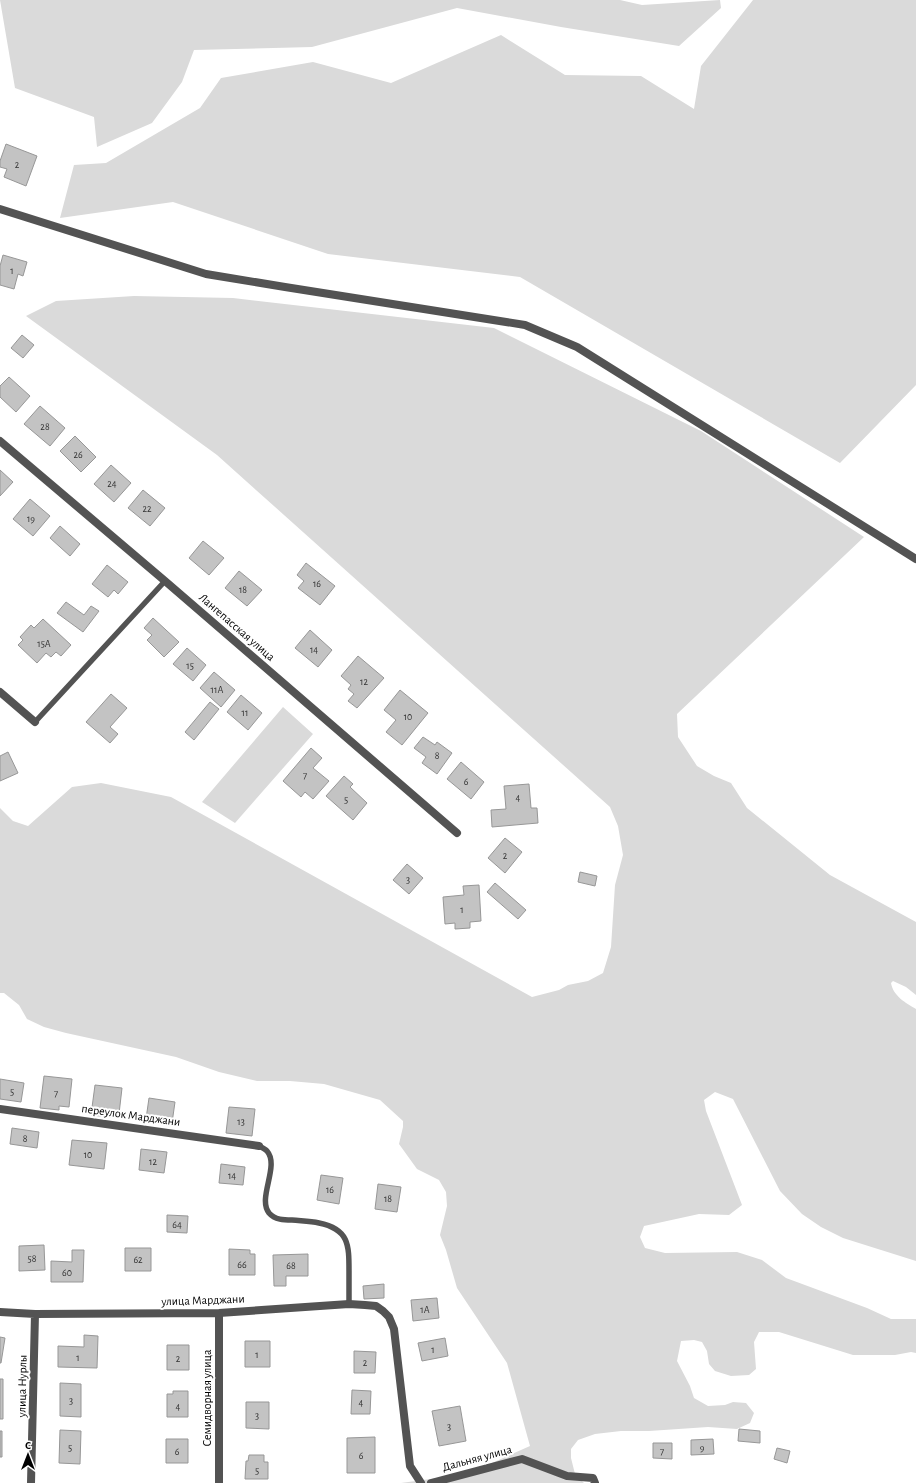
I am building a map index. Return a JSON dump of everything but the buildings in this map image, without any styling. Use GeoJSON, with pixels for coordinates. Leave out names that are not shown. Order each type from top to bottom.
{"type":"FeatureCollection","features":[{"type":"Feature","properties":{"kind":"street"},"geometry":{"type":"LineString","coordinates":[[0,209],[206,274],[525,325],[578,347],[916,559]]}},
{"type":"Feature","properties":{"kind":"street","name":"Лангепасская улица"},"geometry":{"type":"LineString","coordinates":[[0,441],[457,833]]}},
{"type":"Feature","properties":{"kind":"street"},"geometry":{"type":"LineString","coordinates":[[0,692],[35,722]]}},
{"type":"Feature","properties":{"kind":"street","name":"переулок Марджани"},"geometry":{"type":"LineString","coordinates":[[0,1109],[259,1146]]}},
{"type":"Feature","properties":{"kind":"street","name":"улица Марджани"},"geometry":{"type":"LineString","coordinates":[[0,1312],[35,1314],[219,1314],[349,1304],[376,1306],[389,1317],[394,1329],[410,1466],[421,1483]]}},
{"type":"Feature","properties":{"kind":"street","name":"улица Нурлы"},"geometry":{"type":"LineString","coordinates":[[31,1483],[35,1314]]}},
{"type":"Feature","properties":{"kind":"street","name":"Семидворная улица"},"geometry":{"type":"LineString","coordinates":[[219,1314],[219,1483]]}},
{"type":"Feature","properties":{"kind":"street","name":"Дальняя улица"},"geometry":{"type":"LineString","coordinates":[[431,1483],[522,1459],[567,1476],[593,1478],[595,1483]]}},
{"type":"Feature","properties":{"kind":"lane"},"geometry":{"type":"LineString","coordinates":[[35,722],[165,581]]}},
{"type":"Feature","properties":{"kind":"lane"},"geometry":{"type":"LineString","coordinates":[[259,1146],[266,1151],[270,1158],[266,1203],[269,1213],[274,1217],[281,1219],[320,1223],[332,1227],[341,1233],[346,1240],[349,1250],[349,1304]]}},
{"type":"Feature","properties":{"kind":"shaded area"},"geometry":{"type":"Polygon","coordinates":[[[0,0],[620,0],[642,5],[720,0],[721,8],[679,46],[457,8],[312,47],[194,50],[182,82],[152,123],[97,147],[94,117],[15,88],[0,0]]]}},
{"type":"Feature","properties":{"kind":"shaded area"},"geometry":{"type":"Polygon","coordinates":[[[753,0],[916,0],[916,385],[840,463],[520,277],[328,254],[173,202],[60,218],[74,165],[106,163],[200,108],[221,78],[313,62],[391,83],[501,35],[565,75],[641,76],[694,109],[701,66],[753,0]]]}},
{"type":"Feature","properties":{"kind":"shaded area"},"geometry":{"type":"Polygon","coordinates":[[[134,296],[233,298],[494,328],[701,431],[864,537],[677,714],[678,737],[697,766],[714,776],[731,783],[747,808],[830,875],[916,922],[916,995],[906,987],[893,981],[891,983],[894,992],[904,1002],[916,1009],[916,1261],[843,1238],[821,1227],[802,1214],[780,1191],[733,1099],[715,1092],[704,1100],[706,1111],[742,1205],[729,1215],[699,1214],[644,1226],[640,1237],[645,1248],[665,1253],[737,1252],[762,1260],[786,1278],[867,1308],[891,1319],[916,1319],[916,1353],[911,1352],[895,1355],[853,1355],[779,1332],[759,1332],[754,1342],[756,1369],[749,1375],[731,1376],[715,1371],[709,1364],[707,1351],[702,1342],[694,1340],[681,1341],[677,1361],[690,1386],[694,1398],[708,1406],[725,1405],[733,1402],[746,1403],[754,1413],[750,1423],[737,1429],[708,1427],[649,1431],[621,1431],[595,1434],[578,1440],[571,1449],[571,1458],[575,1474],[584,1483],[401,1483],[467,1474],[530,1446],[507,1363],[457,1288],[440,1235],[447,1206],[446,1192],[439,1180],[417,1169],[399,1144],[403,1121],[380,1100],[324,1084],[290,1081],[257,1081],[219,1072],[176,1057],[44,1027],[27,1019],[19,1005],[4,993],[0,993],[0,808],[13,821],[28,826],[72,787],[101,783],[171,797],[532,997],[559,990],[568,985],[588,981],[603,973],[611,947],[615,885],[623,855],[618,826],[610,807],[217,455],[26,316],[56,301],[134,296]]]}},
{"type":"Feature","properties":{"kind":"shaded area"},"geometry":{"type":"Polygon","coordinates":[[[283,707],[313,734],[235,823],[202,802],[283,707]]]}}]}
